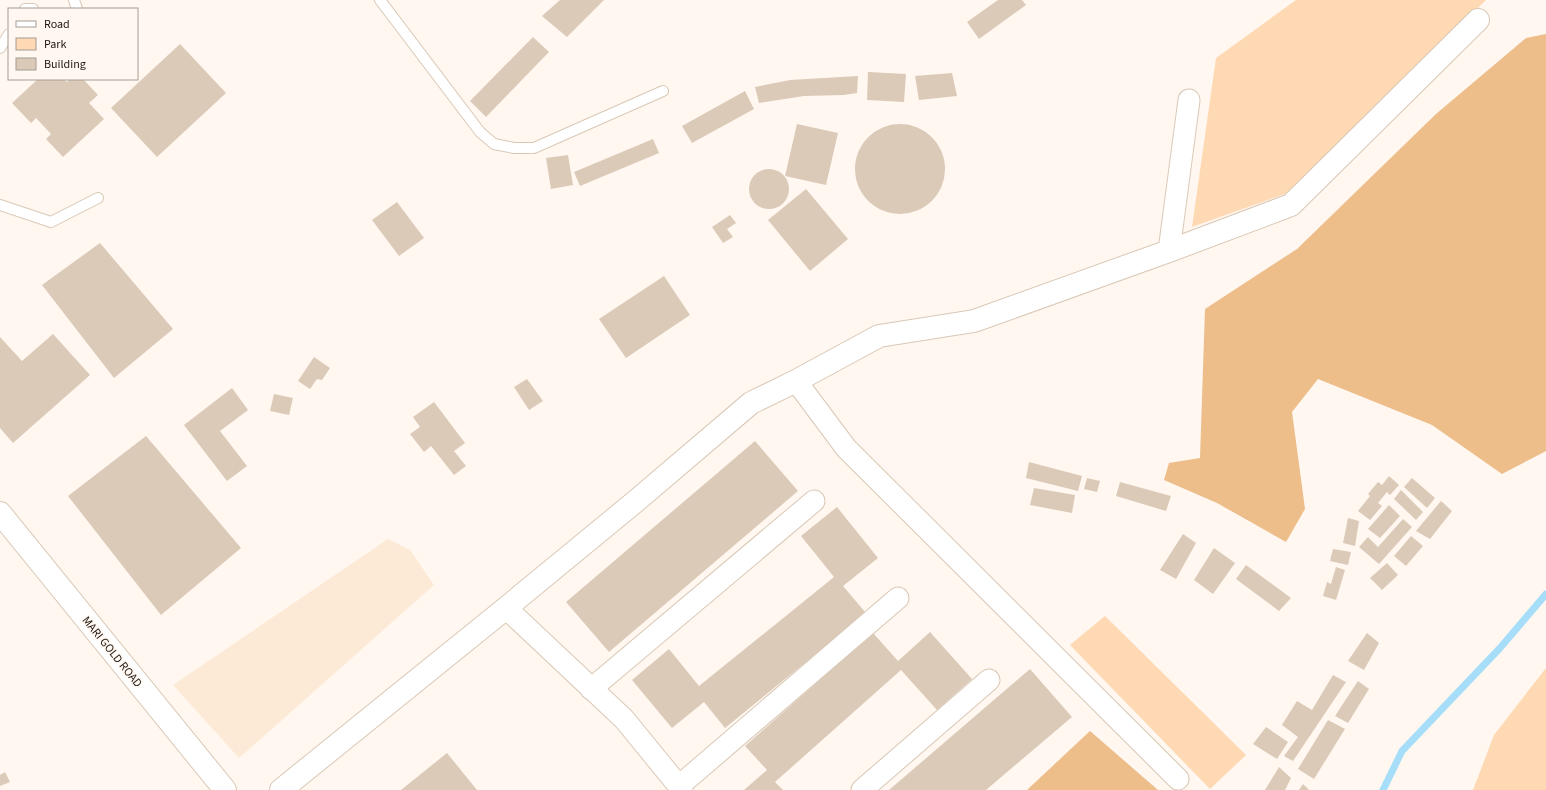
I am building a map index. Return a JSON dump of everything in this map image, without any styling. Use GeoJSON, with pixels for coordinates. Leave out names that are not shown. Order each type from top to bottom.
{"type":"FeatureCollection","features":[{"type":"Feature","properties":{"kind":"street"},"geometry":{"type":"LineString","coordinates":[[281,790],[636,501],[751,403],[796,381],[878,336],[974,321],[1169,251],[1291,205],[1478,20]]}},
{"type":"Feature","properties":{"kind":"street"},"geometry":{"type":"LineString","coordinates":[[1169,251],[1189,100]]}},
{"type":"Feature","properties":{"kind":"street"},"geometry":{"type":"LineString","coordinates":[[796,381],[846,448],[1178,779]]}},
{"type":"Feature","properties":{"kind":"street"},"geometry":{"type":"LineString","coordinates":[[591,689],[814,501]]}},
{"type":"Feature","properties":{"kind":"street","name":"MARI GOLD ROAD"},"geometry":{"type":"LineString","coordinates":[[0,513],[225,790]]}},
{"type":"Feature","properties":{"kind":"street"},"geometry":{"type":"LineString","coordinates":[[506,608],[624,720],[681,788],[898,598]]}},
{"type":"Feature","properties":{"kind":"street"},"geometry":{"type":"LineString","coordinates":[[862,790],[989,680]]}},
{"type":"Feature","properties":{"kind":"lane"},"geometry":{"type":"LineString","coordinates":[[380,0],[480,132],[494,144],[514,148],[534,148],[663,91]]}},
{"type":"Feature","properties":{"kind":"lane"},"geometry":{"type":"LineString","coordinates":[[0,48],[8,36]]}},
{"type":"Feature","properties":{"kind":"lane"},"geometry":{"type":"LineString","coordinates":[[0,205],[51,222],[98,198]]}},
{"type":"Feature","properties":{"kind":"shaded area"},"geometry":{"type":"Polygon","coordinates":[[[1546,34],[1546,451],[1502,474],[1432,425],[1318,379],[1292,412],[1305,509],[1286,542],[1217,503],[1164,480],[1169,463],[1200,458],[1205,309],[1297,249],[1436,114],[1526,38],[1546,34]]]}},
{"type":"Feature","properties":{"kind":"shaded area"},"geometry":{"type":"Polygon","coordinates":[[[388,539],[410,550],[434,585],[239,758],[173,685],[388,539]]]}},
{"type":"Feature","properties":{"kind":"shaded area"},"geometry":{"type":"Polygon","coordinates":[[[1090,731],[1158,790],[1027,790],[1090,731]]]}},
{"type":"Feature","properties":{"kind":"green space"},"geometry":{"type":"Polygon","coordinates":[[[1296,0],[1486,0],[1293,191],[1192,227],[1216,58],[1296,0]]]}},
{"type":"Feature","properties":{"kind":"green space"},"geometry":{"type":"Polygon","coordinates":[[[1105,616],[1246,755],[1210,789],[1070,645],[1105,616]]]}},
{"type":"Feature","properties":{"kind":"green space"},"geometry":{"type":"Polygon","coordinates":[[[1546,668],[1546,790],[1473,790],[1494,735],[1546,668]]]}},
{"type":"Feature","properties":{"kind":"building"},"geometry":{"type":"Polygon","coordinates":[[[560,0],[604,0],[567,37],[542,16],[560,0]]]}},
{"type":"Feature","properties":{"kind":"building"},"geometry":{"type":"Polygon","coordinates":[[[998,0],[1022,0],[1026,5],[979,39],[967,22],[998,0]]]}},
{"type":"Feature","properties":{"kind":"building"},"geometry":{"type":"Polygon","coordinates":[[[533,37],[549,52],[486,117],[470,101],[533,37]]]}},
{"type":"Feature","properties":{"kind":"building"},"geometry":{"type":"Polygon","coordinates":[[[180,44],[226,93],[157,157],[111,108],[180,44]]]}},
{"type":"Feature","properties":{"kind":"building"},"geometry":{"type":"Polygon","coordinates":[[[868,72],[906,74],[904,102],[867,100],[868,72]]]}},
{"type":"Feature","properties":{"kind":"building"},"geometry":{"type":"Polygon","coordinates":[[[952,73],[957,96],[919,100],[915,76],[952,73]]]}},
{"type":"Feature","properties":{"kind":"building"},"geometry":{"type":"Polygon","coordinates":[[[858,76],[857,93],[844,95],[804,96],[759,103],[755,87],[790,80],[858,76]]]}},
{"type":"Feature","properties":{"kind":"building"},"geometry":{"type":"Polygon","coordinates":[[[37,80],[64,80],[67,82],[69,80],[84,80],[98,95],[89,103],[104,119],[63,157],[46,139],[51,134],[36,118],[31,123],[12,103],[37,80]]]}},
{"type":"Feature","properties":{"kind":"building"},"geometry":{"type":"Polygon","coordinates":[[[745,91],[754,109],[692,143],[682,126],[745,91]]]}},
{"type":"Feature","properties":{"kind":"building"},"geometry":{"type":"Polygon","coordinates":[[[797,124],[838,133],[826,185],[785,176],[797,124]]]}},
{"type":"Feature","properties":{"kind":"building"},"geometry":{"type":"Polygon","coordinates":[[[900,124],[917,128],[932,137],[941,152],[945,169],[941,186],[932,201],[917,210],[900,214],[883,210],[868,201],[859,186],[855,169],[859,152],[868,137],[883,128],[900,124]]]}},
{"type":"Feature","properties":{"kind":"building"},"geometry":{"type":"Polygon","coordinates":[[[653,139],[659,153],[580,186],[574,172],[653,139]]]}},
{"type":"Feature","properties":{"kind":"building"},"geometry":{"type":"Polygon","coordinates":[[[568,155],[573,185],[551,189],[546,158],[568,155]]]}},
{"type":"Feature","properties":{"kind":"building"},"geometry":{"type":"Polygon","coordinates":[[[773,169],[780,172],[786,178],[789,189],[788,197],[780,206],[773,209],[765,209],[758,206],[750,197],[749,185],[752,178],[761,170],[773,169]]]}},
{"type":"Feature","properties":{"kind":"building"},"geometry":{"type":"Polygon","coordinates":[[[806,189],[848,239],[810,271],[768,220],[806,189]]]}},
{"type":"Feature","properties":{"kind":"building"},"geometry":{"type":"Polygon","coordinates":[[[397,202],[424,238],[399,256],[372,220],[397,202]]]}},
{"type":"Feature","properties":{"kind":"building"},"geometry":{"type":"Polygon","coordinates":[[[730,215],[736,223],[727,229],[733,237],[723,243],[712,227],[730,215]]]}},
{"type":"Feature","properties":{"kind":"building"},"geometry":{"type":"Polygon","coordinates":[[[100,243],[173,329],[114,378],[42,285],[100,243]]]}},
{"type":"Feature","properties":{"kind":"building"},"geometry":{"type":"Polygon","coordinates":[[[664,276],[690,315],[626,358],[599,319],[664,276]]]}},
{"type":"Feature","properties":{"kind":"building"},"geometry":{"type":"Polygon","coordinates":[[[53,334],[90,375],[13,443],[0,428],[0,337],[22,361],[53,334]]]}},
{"type":"Feature","properties":{"kind":"building"},"geometry":{"type":"Polygon","coordinates":[[[314,357],[330,368],[322,380],[317,379],[310,389],[298,381],[314,357]]]}},
{"type":"Feature","properties":{"kind":"building"},"geometry":{"type":"Polygon","coordinates":[[[527,379],[543,401],[529,410],[514,387],[527,379]]]}},
{"type":"Feature","properties":{"kind":"building"},"geometry":{"type":"Polygon","coordinates":[[[232,388],[248,410],[220,431],[247,466],[227,481],[184,425],[232,388]]]}},
{"type":"Feature","properties":{"kind":"building"},"geometry":{"type":"Polygon","coordinates":[[[274,394],[293,398],[289,415],[270,411],[274,394]]]}},
{"type":"Feature","properties":{"kind":"building"},"geometry":{"type":"Polygon","coordinates":[[[434,402],[465,443],[454,451],[466,466],[454,475],[431,446],[424,452],[410,434],[420,427],[413,417],[434,402]]]}},
{"type":"Feature","properties":{"kind":"building"},"geometry":{"type":"Polygon","coordinates":[[[146,436],[241,548],[161,615],[68,496],[146,436]]]}},
{"type":"Feature","properties":{"kind":"building"},"geometry":{"type":"Polygon","coordinates":[[[755,441],[798,491],[609,652],[566,602],[755,441]]]}},
{"type":"Feature","properties":{"kind":"building"},"geometry":{"type":"Polygon","coordinates":[[[1029,462],[1082,476],[1078,491],[1026,478],[1029,462]]]}},
{"type":"Feature","properties":{"kind":"building"},"geometry":{"type":"Polygon","coordinates":[[[1389,476],[1399,485],[1390,495],[1387,492],[1378,503],[1382,506],[1370,520],[1358,511],[1370,496],[1368,494],[1378,482],[1382,485],[1389,476]]]}},
{"type":"Feature","properties":{"kind":"building"},"geometry":{"type":"Polygon","coordinates":[[[1087,478],[1100,481],[1097,492],[1084,489],[1087,478]]]}},
{"type":"Feature","properties":{"kind":"building"},"geometry":{"type":"Polygon","coordinates":[[[1412,478],[1435,498],[1427,508],[1404,487],[1412,478]]]}},
{"type":"Feature","properties":{"kind":"building"},"geometry":{"type":"Polygon","coordinates":[[[1120,482],[1171,496],[1166,511],[1116,496],[1120,482]]]}},
{"type":"Feature","properties":{"kind":"building"},"geometry":{"type":"Polygon","coordinates":[[[1034,488],[1075,495],[1072,513],[1030,505],[1034,488]]]}},
{"type":"Feature","properties":{"kind":"building"},"geometry":{"type":"Polygon","coordinates":[[[1401,490],[1423,512],[1416,520],[1394,499],[1401,490]]]}},
{"type":"Feature","properties":{"kind":"building"},"geometry":{"type":"Polygon","coordinates":[[[1441,501],[1452,511],[1430,539],[1416,531],[1441,501]]]}},
{"type":"Feature","properties":{"kind":"building"},"geometry":{"type":"Polygon","coordinates":[[[1389,505],[1400,516],[1380,538],[1368,529],[1389,505]]]}},
{"type":"Feature","properties":{"kind":"building"},"geometry":{"type":"Polygon","coordinates":[[[837,507],[878,558],[843,586],[866,613],[725,728],[704,702],[672,728],[632,680],[669,649],[699,686],[834,577],[801,536],[837,507]]]}},
{"type":"Feature","properties":{"kind":"building"},"geometry":{"type":"Polygon","coordinates":[[[1348,518],[1359,521],[1355,546],[1343,543],[1348,518]]]}},
{"type":"Feature","properties":{"kind":"building"},"geometry":{"type":"Polygon","coordinates":[[[1403,519],[1412,527],[1379,564],[1359,547],[1368,537],[1378,547],[1403,519]]]}},
{"type":"Feature","properties":{"kind":"building"},"geometry":{"type":"Polygon","coordinates":[[[1183,534],[1196,543],[1176,579],[1160,570],[1183,534]]]}},
{"type":"Feature","properties":{"kind":"building"},"geometry":{"type":"Polygon","coordinates":[[[1411,536],[1423,546],[1406,566],[1394,556],[1411,536]]]}},
{"type":"Feature","properties":{"kind":"building"},"geometry":{"type":"Polygon","coordinates":[[[1214,548],[1235,563],[1213,594],[1194,580],[1214,548]]]}},
{"type":"Feature","properties":{"kind":"building"},"geometry":{"type":"Polygon","coordinates":[[[1333,549],[1351,552],[1348,565],[1330,561],[1333,549]]]}},
{"type":"Feature","properties":{"kind":"building"},"geometry":{"type":"Polygon","coordinates":[[[1387,563],[1398,575],[1382,590],[1370,578],[1387,563]]]}},
{"type":"Feature","properties":{"kind":"building"},"geometry":{"type":"Polygon","coordinates":[[[1246,565],[1291,598],[1279,611],[1236,579],[1246,565]]]}},
{"type":"Feature","properties":{"kind":"building"},"geometry":{"type":"Polygon","coordinates":[[[1336,567],[1345,570],[1336,600],[1323,596],[1327,582],[1331,584],[1336,567]]]}},
{"type":"Feature","properties":{"kind":"building"},"geometry":{"type":"Polygon","coordinates":[[[930,632],[972,679],[937,710],[901,670],[775,782],[783,790],[744,790],[767,770],[745,746],[873,633],[898,661],[930,632]]]}},
{"type":"Feature","properties":{"kind":"building"},"geometry":{"type":"Polygon","coordinates":[[[1367,633],[1379,643],[1364,670],[1348,661],[1367,633]]]}},
{"type":"Feature","properties":{"kind":"building"},"geometry":{"type":"Polygon","coordinates":[[[1030,669],[1072,717],[986,790],[889,790],[1030,669]]]}},
{"type":"Feature","properties":{"kind":"building"},"geometry":{"type":"Polygon","coordinates":[[[1333,675],[1346,682],[1293,761],[1284,756],[1298,737],[1282,725],[1297,701],[1312,710],[1333,675]]]}},
{"type":"Feature","properties":{"kind":"building"},"geometry":{"type":"Polygon","coordinates":[[[1358,681],[1369,689],[1348,723],[1335,716],[1358,681]]]}},
{"type":"Feature","properties":{"kind":"building"},"geometry":{"type":"Polygon","coordinates":[[[1328,720],[1345,729],[1314,779],[1298,769],[1328,720]]]}},
{"type":"Feature","properties":{"kind":"building"},"geometry":{"type":"Polygon","coordinates":[[[1266,727],[1288,742],[1277,759],[1253,744],[1266,727]]]}},
{"type":"Feature","properties":{"kind":"building"},"geometry":{"type":"Polygon","coordinates":[[[447,753],[477,790],[401,790],[447,753]]]}},
{"type":"Feature","properties":{"kind":"building"},"geometry":{"type":"Polygon","coordinates":[[[1279,767],[1291,778],[1285,790],[1265,790],[1279,767]]]}},
{"type":"Feature","properties":{"kind":"building"},"geometry":{"type":"Polygon","coordinates":[[[5,772],[10,782],[0,786],[0,775],[5,772]]]}},
{"type":"Feature","properties":{"kind":"building"},"geometry":{"type":"Polygon","coordinates":[[[1303,784],[1309,790],[1299,790],[1303,784]]]}},
{"type":"Feature","properties":{"kind":"waterway"},"geometry":{"type":"LineString","coordinates":[[1383,790],[1402,751],[1500,648],[1546,594]]}}]}
